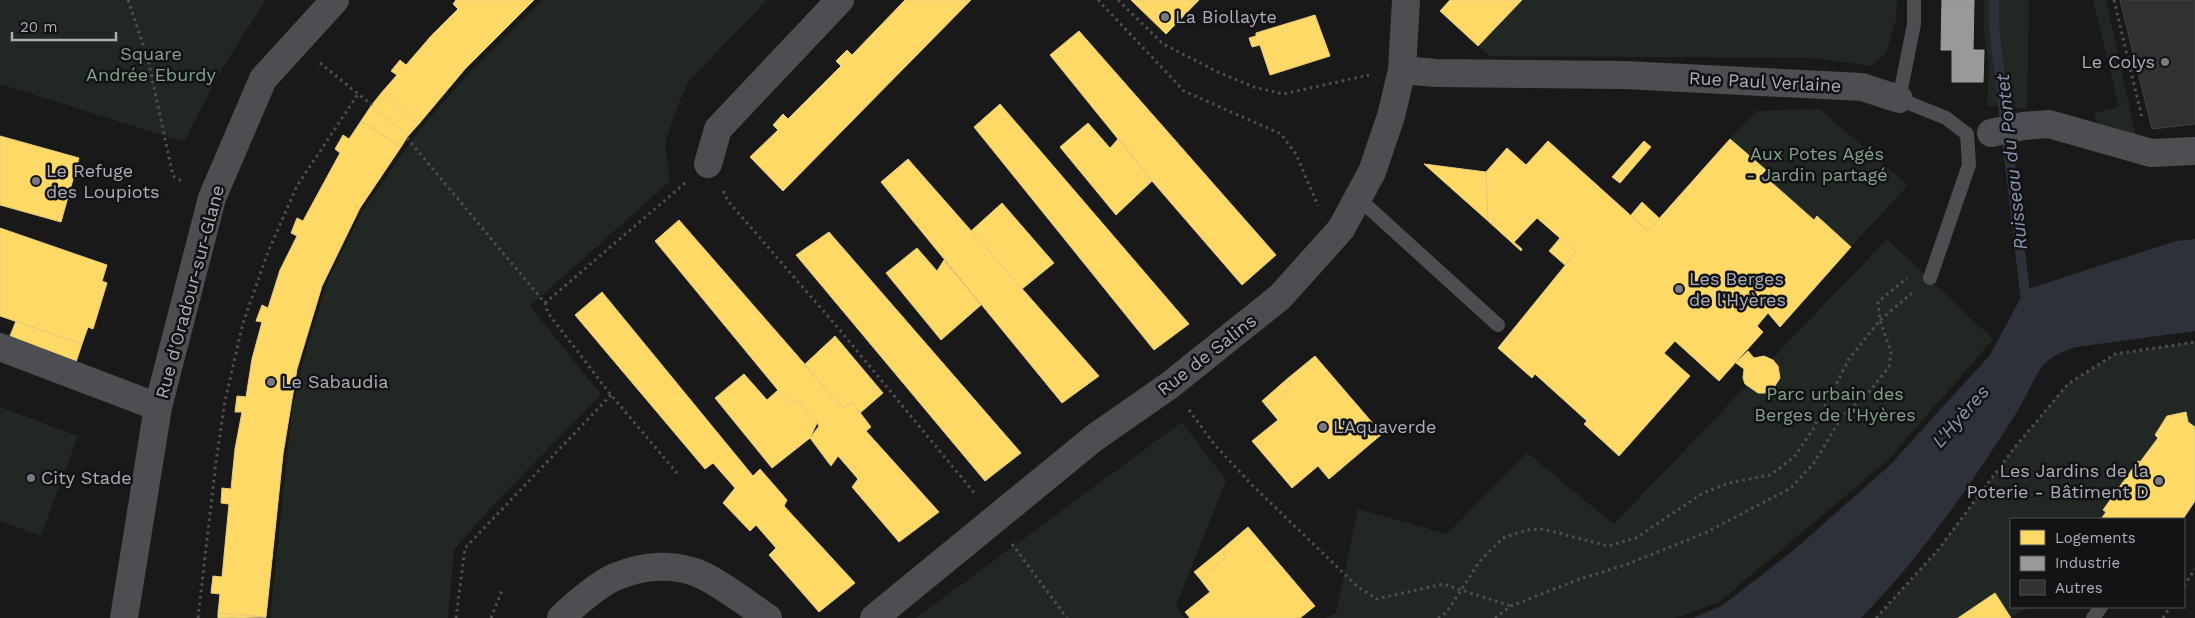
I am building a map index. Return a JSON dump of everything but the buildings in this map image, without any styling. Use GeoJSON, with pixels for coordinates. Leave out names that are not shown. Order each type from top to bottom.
{"type":"FeatureCollection","features":[{"type":"Feature","properties":{"kind":"street","name":"Rue d'Oradour-sur-Glane"},"geometry":{"type":"LineString","coordinates":[[124,618],[158,407],[212,198],[263,79],[335,0]]}},
{"type":"Feature","properties":{"kind":"street"},"geometry":{"type":"LineString","coordinates":[[708,164],[718,129],[840,0]]}},
{"type":"Feature","properties":{"kind":"street","name":"Rue de Salins"},"geometry":{"type":"LineString","coordinates":[[874,618],[1094,438],[1170,385],[1280,298],[1341,229],[1372,172],[1391,116],[1402,70],[1406,0]]}},
{"type":"Feature","properties":{"kind":"street","name":"Rue Paul Verlaine"},"geometry":{"type":"LineString","coordinates":[[1402,70],[1436,73],[1624,75],[1862,87],[1900,98]]}},
{"type":"Feature","properties":{"kind":"street"},"geometry":{"type":"LineString","coordinates":[[1979,133],[2049,124],[2151,153],[2195,152]]}},
{"type":"Feature","properties":{"kind":"street"},"geometry":{"type":"LineString","coordinates":[[0,348],[158,407]]}},
{"type":"Feature","properties":{"kind":"street"},"geometry":{"type":"LineString","coordinates":[[561,618],[572,607],[614,577],[641,569],[673,566],[704,576],[768,618]]}},
{"type":"Feature","properties":{"kind":"lane"},"geometry":{"type":"LineString","coordinates":[[1900,98],[1914,24],[1914,0]]}},
{"type":"Feature","properties":{"kind":"lane","name":"Rue Paul Verlaine"},"geometry":{"type":"LineString","coordinates":[[1900,98],[1979,133]]}},
{"type":"Feature","properties":{"kind":"lane"},"geometry":{"type":"LineString","coordinates":[[1930,278],[1979,133]]}},
{"type":"Feature","properties":{"kind":"lane"},"geometry":{"type":"LineString","coordinates":[[1358,198],[1498,324]]}},
{"type":"Feature","properties":{"kind":"path"},"geometry":{"type":"LineString","coordinates":[[128,0],[148,59],[173,176],[212,198]]}},
{"type":"Feature","properties":{"kind":"path"},"geometry":{"type":"LineString","coordinates":[[1098,0],[1184,91],[1281,134],[1296,154],[1306,183],[1321,214],[1341,229]]}},
{"type":"Feature","properties":{"kind":"path"},"geometry":{"type":"LineString","coordinates":[[1118,0],[1163,44],[1218,72],[1261,89],[1283,94],[1361,76],[1402,70]]}},
{"type":"Feature","properties":{"kind":"path"},"geometry":{"type":"LineString","coordinates":[[2114,0],[2151,153]]}},
{"type":"Feature","properties":{"kind":"path"},"geometry":{"type":"LineString","coordinates":[[295,44],[372,105]]}},
{"type":"Feature","properties":{"kind":"path"},"geometry":{"type":"LineString","coordinates":[[198,618],[224,410],[244,323],[268,252],[297,186],[358,94]]}},
{"type":"Feature","properties":{"kind":"path"},"geometry":{"type":"LineString","coordinates":[[407,138],[545,303],[548,314],[677,473]]}},
{"type":"Feature","properties":{"kind":"path"},"geometry":{"type":"LineString","coordinates":[[545,303],[708,164],[728,201],[871,366],[995,518],[1024,561],[1067,618]]}},
{"type":"Feature","properties":{"kind":"path"},"geometry":{"type":"LineString","coordinates":[[1495,618],[1511,606],[1580,579],[1628,564],[1707,532],[1791,488],[1814,463],[1841,418],[1869,392],[1889,367],[1891,352],[1880,320],[1878,302],[1904,278],[1930,278]]}},
{"type":"Feature","properties":{"kind":"path"},"geometry":{"type":"LineString","coordinates":[[1438,618],[1446,613],[1480,561],[1503,538],[1527,530],[1543,529],[1608,546],[1636,538],[1703,493],[1730,483],[1770,475],[1794,457],[1812,431],[1849,359],[1880,320],[1930,278]]}},
{"type":"Feature","properties":{"kind":"path"},"geometry":{"type":"LineString","coordinates":[[1876,618],[1938,550],[2015,447],[2068,384],[2114,354],[2195,342]]}},
{"type":"Feature","properties":{"kind":"path"},"geometry":{"type":"LineString","coordinates":[[456,618],[465,548],[611,394]]}},
{"type":"Feature","properties":{"kind":"path"},"geometry":{"type":"LineString","coordinates":[[1193,415],[1214,444],[1252,485],[1358,588],[1377,598],[1443,584],[1511,606]]}},
{"type":"Feature","properties":{"kind":"path"},"geometry":{"type":"LineString","coordinates":[[2185,584],[2195,569]]}},
{"type":"Feature","properties":{"kind":"path"},"geometry":{"type":"LineString","coordinates":[[491,618],[502,590]]}},
{"type":"Feature","properties":{"kind":"green space","name":"Square Andrée Eburdy"},"geometry":{"type":"Polygon","coordinates":[[[0,0],[266,0],[221,70],[184,142],[0,84],[0,0]]]}},
{"type":"Feature","properties":{"kind":"green space"},"geometry":{"type":"Polygon","coordinates":[[[542,0],[767,0],[689,81],[680,100],[665,143],[670,181],[530,306],[601,395],[491,507],[454,550],[448,618],[270,618],[292,410],[303,361],[327,282],[363,210],[419,130],[469,73],[542,0]]]}},
{"type":"Feature","properties":{"kind":"green space"},"geometry":{"type":"Polygon","coordinates":[[[1521,0],[1897,0],[1896,19],[1886,53],[1872,66],[1812,58],[1490,56],[1478,46],[1521,0]]]}},
{"type":"Feature","properties":{"kind":"green space"},"geometry":{"type":"Polygon","coordinates":[[[1984,0],[2029,0],[2027,109],[1987,106],[1989,63],[1984,33],[1984,0]]]}},
{"type":"Feature","properties":{"kind":"green space"},"geometry":{"type":"Polygon","coordinates":[[[2093,0],[2106,0],[2137,142],[2101,131],[2094,113],[2119,107],[2093,0]]]}},
{"type":"Feature","properties":{"kind":"green space","name":"Aux Potes Agés - Jardin partagé"},"geometry":{"type":"Polygon","coordinates":[[[1819,109],[1908,185],[1851,247],[1818,216],[1814,220],[1762,174],[1765,170],[1730,139],[1756,111],[1819,109]]]}},
{"type":"Feature","properties":{"kind":"green space","name":"Parc urbain des Berges de l'Hyères"},"geometry":{"type":"Polygon","coordinates":[[[1887,239],[1993,339],[1888,460],[1719,602],[1675,618],[1326,618],[1336,613],[1358,509],[1447,534],[1527,453],[1614,524],[1887,239]]]}},
{"type":"Feature","properties":{"kind":"green space"},"geometry":{"type":"Polygon","coordinates":[[[2195,342],[2195,427],[2158,438],[2140,462],[2138,461],[2103,510],[2106,512],[2102,518],[2010,518],[2010,608],[2029,608],[2010,617],[1995,594],[1958,618],[1876,618],[1938,550],[2015,447],[2068,384],[2115,354],[2195,342]]]}},
{"type":"Feature","properties":{"kind":"green space","name":"City Stade"},"geometry":{"type":"Polygon","coordinates":[[[0,407],[78,436],[41,536],[0,521],[0,407]]]}},
{"type":"Feature","properties":{"kind":"green space"},"geometry":{"type":"Polygon","coordinates":[[[1182,422],[1226,480],[1176,606],[1185,618],[916,618],[1182,422]]]}},
{"type":"Feature","properties":{"kind":"water","name":"L'Hyères"},"geometry":{"type":"Polygon","coordinates":[[[2195,239],[2195,331],[2076,347],[2048,361],[2037,374],[2019,409],[1962,495],[1904,571],[1861,618],[1693,618],[1723,605],[1795,549],[1889,466],[1990,355],[2025,290],[2176,241],[2195,239]]]}},
{"type":"Feature","properties":{"kind":"waterway","name":"Ruisseau du Pontet"},"geometry":{"type":"LineString","coordinates":[[1994,0],[1994,26],[2026,302]]}},
{"type":"Feature","properties":{"kind":"place","name":"La Biollayte"},"geometry":{"type":"Point","coordinates":[1165,17]}},
{"type":"Feature","properties":{"kind":"place","name":"Le Colys"},"geometry":{"type":"Point","coordinates":[2165,62]}},
{"type":"Feature","properties":{"kind":"place","name":"Le Refuge des Loupiots"},"geometry":{"type":"Point","coordinates":[36,181]}},
{"type":"Feature","properties":{"kind":"place","name":"Les Berges de l'Hyères"},"geometry":{"type":"Point","coordinates":[1679,289]}},
{"type":"Feature","properties":{"kind":"place","name":"Le Sabaudia"},"geometry":{"type":"Point","coordinates":[271,382]}},
{"type":"Feature","properties":{"kind":"place","name":"L'Aquaverde"},"geometry":{"type":"Point","coordinates":[1323,427]}},
{"type":"Feature","properties":{"kind":"place","name":"City Stade"},"geometry":{"type":"Point","coordinates":[31,478]}},
{"type":"Feature","properties":{"kind":"place","name":"Les Jardins de la Poterie - Bâtiment D"},"geometry":{"type":"Point","coordinates":[2159,481]}}]}
